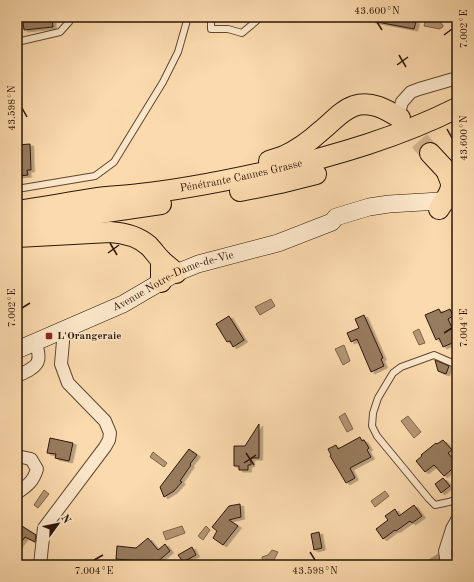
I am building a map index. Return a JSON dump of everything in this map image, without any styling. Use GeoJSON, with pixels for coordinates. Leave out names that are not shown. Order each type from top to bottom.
{"type":"FeatureCollection","features":[{"type":"Feature","properties":{"kind":"highway"},"geometry":{"type":"LineString","coordinates":[[98,198],[260,164],[284,156],[311,139],[344,111],[354,106],[364,104],[375,105],[388,110],[400,118]]}},
{"type":"Feature","properties":{"kind":"highway","name":"Pénétrante Cannes Grasse"},"geometry":{"type":"LineString","coordinates":[[17,211],[202,184],[304,163],[345,152],[386,138],[419,126],[457,108]]}},
{"type":"Feature","properties":{"kind":"highway","name":"Pénétrante Cannes Grasse"},"geometry":{"type":"LineString","coordinates":[[17,225],[215,196],[280,183],[317,174],[381,154],[434,134],[457,123]]}},
{"type":"Feature","properties":{"kind":"highway"},"geometry":{"type":"LineString","coordinates":[[430,153],[452,177],[449,192],[449,204]]}},
{"type":"Feature","properties":{"kind":"highway"},"geometry":{"type":"LineString","coordinates":[[17,237],[110,232],[132,235],[149,246],[166,272]]}},
{"type":"Feature","properties":{"kind":"main road","name":"Avenue Notre-Dame-de-Vie"},"geometry":{"type":"LineString","coordinates":[[17,350],[123,304],[166,272],[278,243],[332,222],[339,222],[372,211],[390,208],[449,204]]}},
{"type":"Feature","properties":{"kind":"street"},"geometry":{"type":"LineString","coordinates":[[400,118],[402,102],[412,92],[454,79]]}},
{"type":"Feature","properties":{"kind":"street"},"geometry":{"type":"LineString","coordinates":[[40,565],[44,528],[105,447],[109,440],[110,433],[105,421],[68,383],[62,364],[64,330]]}},
{"type":"Feature","properties":{"kind":"street"},"geometry":{"type":"LineString","coordinates":[[17,376],[30,370],[39,359],[39,353],[35,342]]}},
{"type":"Feature","properties":{"kind":"street"},"geometry":{"type":"LineString","coordinates":[[17,456],[31,459],[37,469],[34,478],[17,492]]}},
{"type":"Feature","properties":{"kind":"street"},"geometry":{"type":"LineString","coordinates":[[446,559],[445,551],[452,529],[457,520]]}},
{"type":"Feature","properties":{"kind":"lane"},"geometry":{"type":"LineString","coordinates":[[17,189],[95,176],[114,162],[163,82],[178,52],[188,17]]}},
{"type":"Feature","properties":{"kind":"lane"},"geometry":{"type":"LineString","coordinates":[[211,17],[211,29],[228,29],[242,33],[261,17]]}},
{"type":"Feature","properties":{"kind":"lane"},"geometry":{"type":"LineString","coordinates":[[17,42],[60,32],[69,22]]}},
{"type":"Feature","properties":{"kind":"lane"},"geometry":{"type":"LineString","coordinates":[[457,365],[434,355],[401,367],[393,373],[378,398],[373,413],[372,426],[377,436],[428,499],[435,505],[457,499]]}},
{"type":"Feature","properties":{"kind":"shaded area"},"geometry":{"type":"Polygon","coordinates":[[[426,19],[441,22],[443,26],[440,29],[424,26],[426,19]]]}},
{"type":"Feature","properties":{"kind":"shaded area"},"geometry":{"type":"Polygon","coordinates":[[[271,299],[275,306],[260,315],[255,307],[271,299]]]}},
{"type":"Feature","properties":{"kind":"shaded area"},"geometry":{"type":"Polygon","coordinates":[[[419,329],[425,343],[419,345],[413,332],[419,329]]]}},
{"type":"Feature","properties":{"kind":"shaded area"},"geometry":{"type":"Polygon","coordinates":[[[344,345],[350,361],[343,365],[335,349],[344,345]]]}},
{"type":"Feature","properties":{"kind":"shaded area"},"geometry":{"type":"Polygon","coordinates":[[[345,413],[353,429],[347,432],[339,417],[345,413]]]}},
{"type":"Feature","properties":{"kind":"shaded area"},"geometry":{"type":"Polygon","coordinates":[[[408,416],[421,432],[414,438],[401,421],[408,416]]]}},
{"type":"Feature","properties":{"kind":"shaded area"},"geometry":{"type":"Polygon","coordinates":[[[153,452],[167,463],[164,467],[150,457],[153,452]]]}},
{"type":"Feature","properties":{"kind":"shaded area"},"geometry":{"type":"Polygon","coordinates":[[[44,490],[49,494],[38,508],[34,505],[44,490]]]}},
{"type":"Feature","properties":{"kind":"shaded area"},"geometry":{"type":"Polygon","coordinates":[[[385,491],[389,496],[375,507],[371,501],[385,491]]]}},
{"type":"Feature","properties":{"kind":"shaded area"},"geometry":{"type":"Polygon","coordinates":[[[182,526],[185,533],[166,540],[163,532],[182,526]]]}},
{"type":"Feature","properties":{"kind":"shaded area"},"geometry":{"type":"Polygon","coordinates":[[[206,526],[210,530],[203,540],[198,536],[206,526]]]}},
{"type":"Feature","properties":{"kind":"shaded area"},"geometry":{"type":"Polygon","coordinates":[[[272,550],[278,552],[273,562],[263,564],[262,557],[268,555],[272,550]]]}},
{"type":"Feature","properties":{"kind":"building"},"geometry":{"type":"Polygon","coordinates":[[[372,17],[392,17],[416,22],[414,29],[372,21],[372,17]]]}},
{"type":"Feature","properties":{"kind":"building"},"geometry":{"type":"Polygon","coordinates":[[[52,19],[53,27],[24,30],[23,22],[52,19]]]}},
{"type":"Feature","properties":{"kind":"building"},"geometry":{"type":"Polygon","coordinates":[[[30,144],[31,170],[27,170],[28,175],[19,176],[17,145],[30,144]]]}},
{"type":"Feature","properties":{"kind":"building"},"geometry":{"type":"Polygon","coordinates":[[[439,309],[441,313],[450,309],[453,316],[448,319],[457,339],[457,341],[443,347],[439,338],[436,340],[425,315],[439,309]]]}},
{"type":"Feature","properties":{"kind":"building"},"geometry":{"type":"Polygon","coordinates":[[[364,315],[383,358],[381,359],[384,366],[371,372],[357,339],[351,342],[347,333],[359,328],[355,319],[364,315]]]}},
{"type":"Feature","properties":{"kind":"building"},"geometry":{"type":"Polygon","coordinates":[[[229,316],[244,340],[233,347],[230,341],[227,342],[216,324],[229,316]]]}},
{"type":"Feature","properties":{"kind":"building"},"geometry":{"type":"Polygon","coordinates":[[[435,360],[449,366],[446,374],[438,371],[435,360]]]}},
{"type":"Feature","properties":{"kind":"building"},"geometry":{"type":"Polygon","coordinates":[[[259,424],[259,458],[251,458],[251,465],[248,465],[248,470],[239,470],[239,466],[234,466],[234,446],[245,446],[259,424]]]}},
{"type":"Feature","properties":{"kind":"building"},"geometry":{"type":"Polygon","coordinates":[[[360,437],[369,448],[367,450],[371,457],[350,468],[355,478],[346,483],[330,456],[331,455],[328,449],[336,445],[338,449],[360,437]]]}},
{"type":"Feature","properties":{"kind":"building"},"geometry":{"type":"Polygon","coordinates":[[[50,438],[73,443],[69,461],[55,458],[56,454],[47,453],[50,438]]]}},
{"type":"Feature","properties":{"kind":"building"},"geometry":{"type":"Polygon","coordinates":[[[443,440],[452,450],[448,453],[457,465],[444,476],[434,465],[425,472],[416,461],[436,443],[437,444],[443,440]]]}},
{"type":"Feature","properties":{"kind":"building"},"geometry":{"type":"Polygon","coordinates":[[[189,449],[197,455],[180,481],[182,482],[174,491],[164,497],[160,487],[189,449]]]}},
{"type":"Feature","properties":{"kind":"building"},"geometry":{"type":"Polygon","coordinates":[[[443,478],[450,486],[441,493],[435,484],[443,478]]]}},
{"type":"Feature","properties":{"kind":"building"},"geometry":{"type":"Polygon","coordinates":[[[240,504],[241,517],[229,520],[238,526],[223,545],[213,538],[217,531],[212,527],[229,506],[240,504]]]}},
{"type":"Feature","properties":{"kind":"building"},"geometry":{"type":"Polygon","coordinates":[[[414,505],[422,516],[412,523],[410,521],[383,539],[376,529],[388,520],[385,516],[395,509],[399,516],[414,505]]]}},
{"type":"Feature","properties":{"kind":"building"},"geometry":{"type":"Polygon","coordinates":[[[17,523],[36,535],[35,542],[25,537],[17,548],[17,523]]]}},
{"type":"Feature","properties":{"kind":"building"},"geometry":{"type":"Polygon","coordinates":[[[319,532],[322,548],[314,550],[311,534],[319,532]]]}},
{"type":"Feature","properties":{"kind":"building"},"geometry":{"type":"Polygon","coordinates":[[[148,538],[158,550],[165,544],[170,551],[156,563],[154,560],[147,565],[140,565],[137,561],[116,559],[117,546],[136,548],[148,538]]]}},
{"type":"Feature","properties":{"kind":"building"},"geometry":{"type":"Polygon","coordinates":[[[192,547],[196,555],[183,562],[178,555],[192,547]]]}},
{"type":"Feature","properties":{"kind":"waterway"},"geometry":{"type":"LineString","coordinates":[[430,565],[457,548]]}},
{"type":"Feature","properties":{"kind":"tunnel"},"geometry":{"type":"LineString","coordinates":[[400,118],[430,153]]}},
{"type":"Feature","properties":{"kind":"place","name":"L'Orangeraie"},"geometry":{"type":"Point","coordinates":[49,336]}}]}
